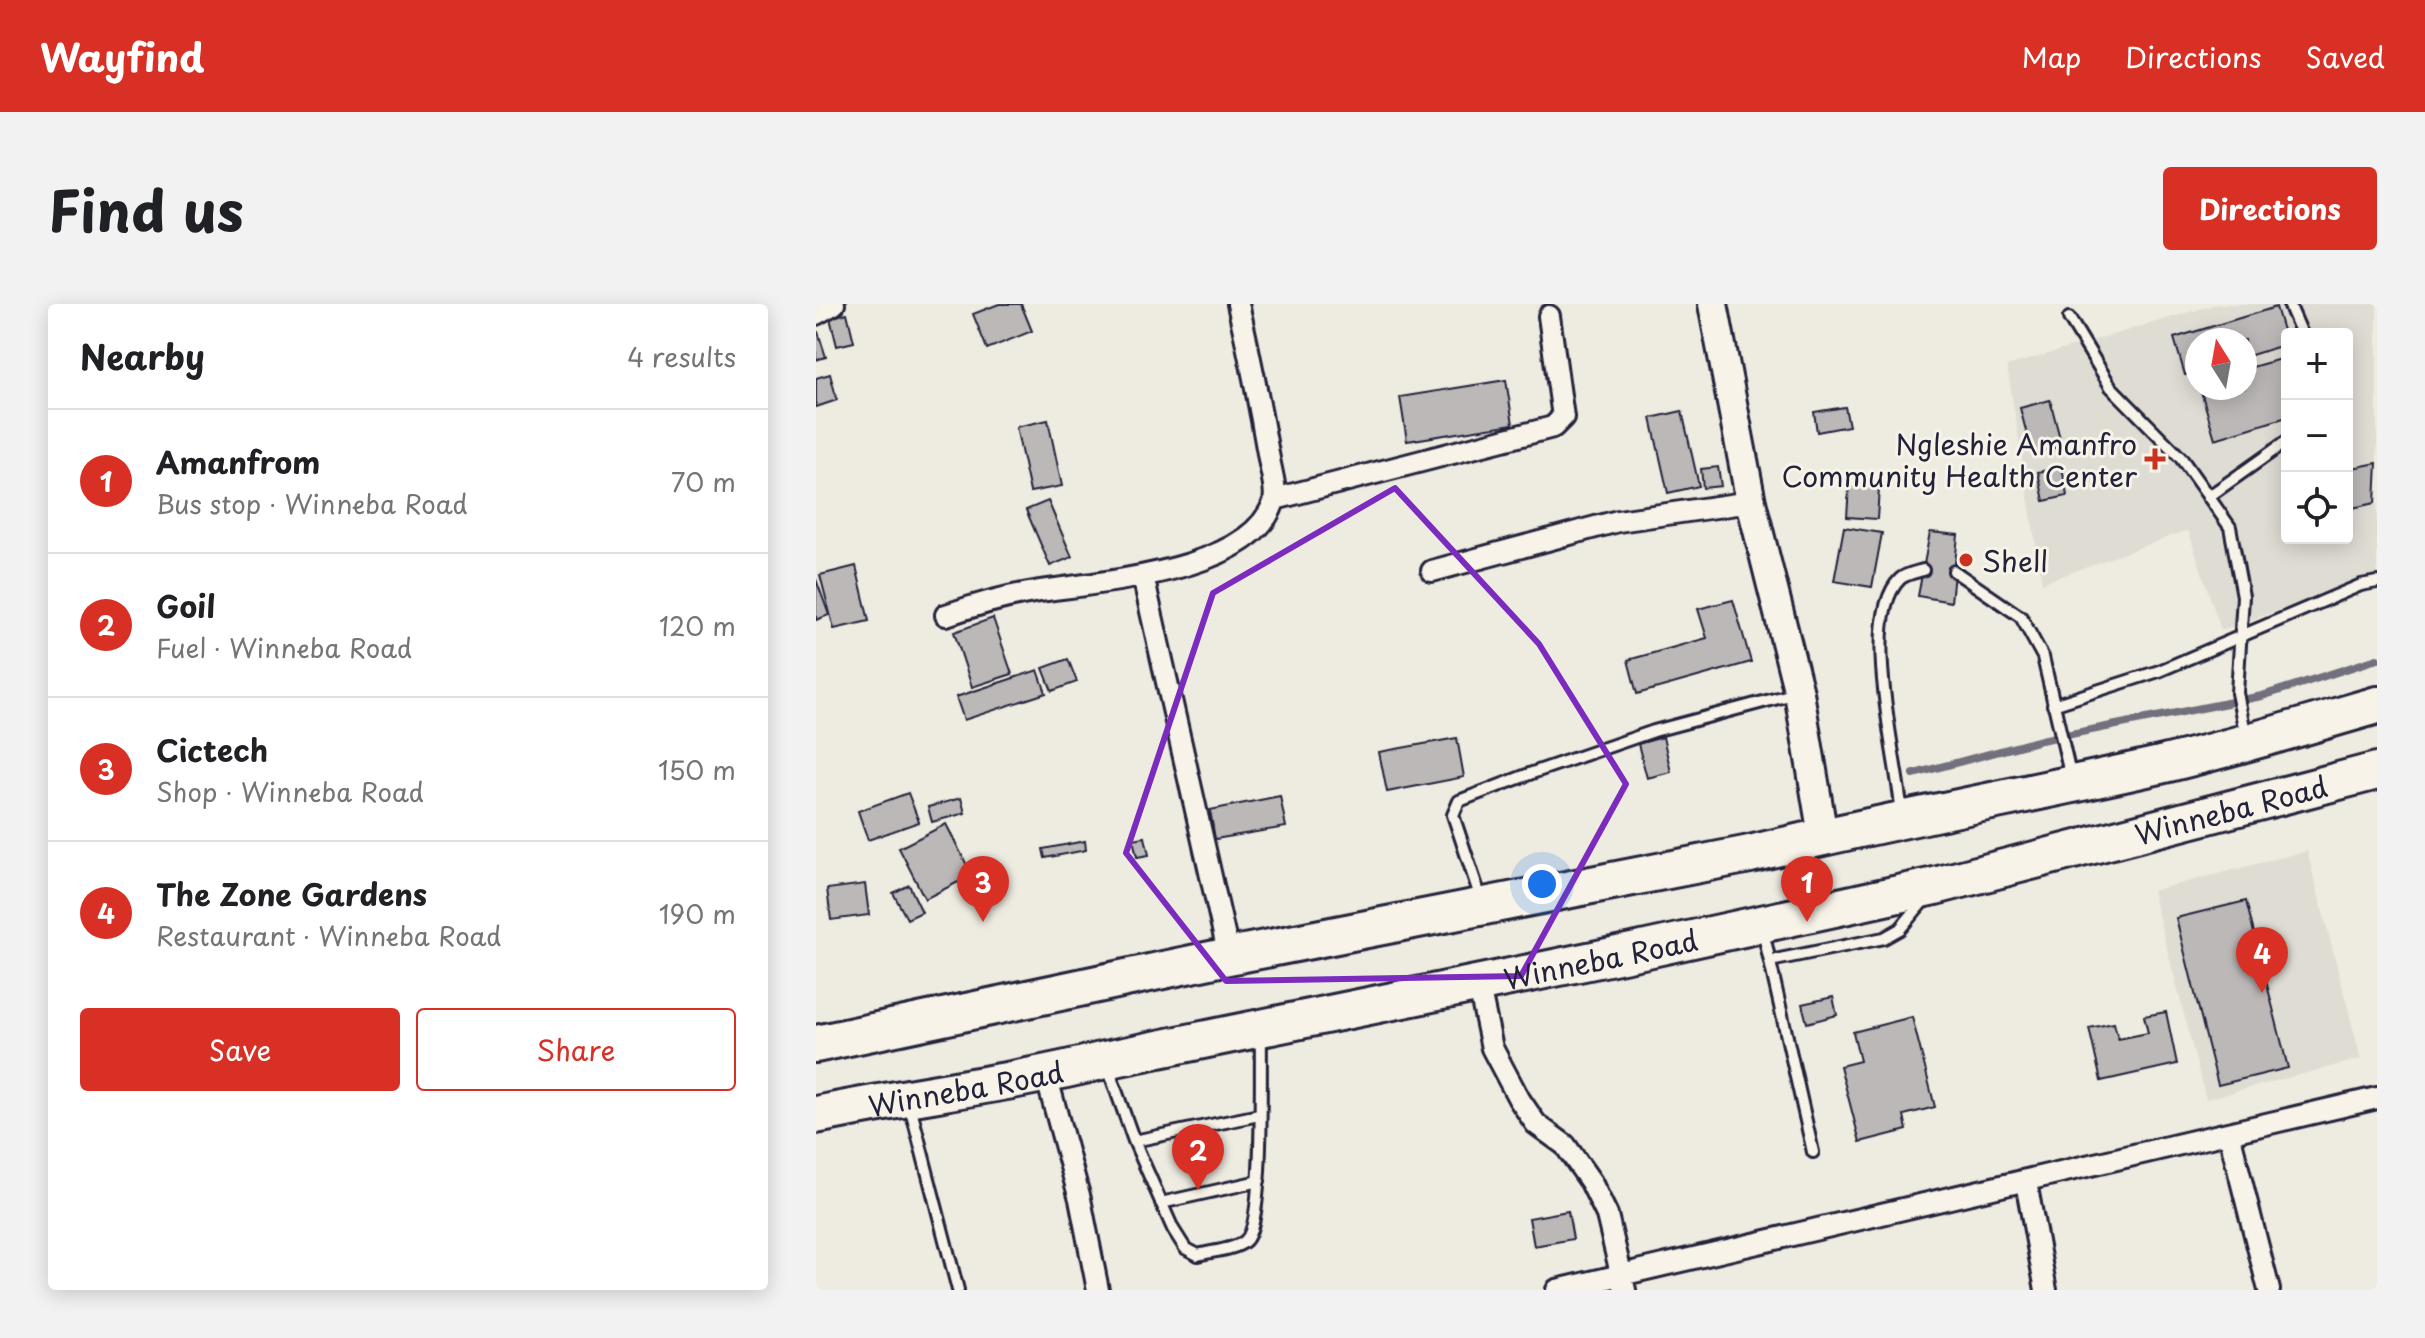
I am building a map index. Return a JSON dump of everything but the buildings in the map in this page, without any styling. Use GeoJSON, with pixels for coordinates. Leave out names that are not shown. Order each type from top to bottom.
{"type":"FeatureCollection","features":[{"type":"Feature","properties":{"kind":"highway"},"geometry":{"type":"LineString","coordinates":[[816,1044],[1229,956],[1750,854],[2073,784],[2247,743],[2377,705]]}},
{"type":"Feature","properties":{"kind":"highway","name":"Winneba Road"},"geometry":{"type":"LineString","coordinates":[[816,1115],[908,1096],[1046,1075],[1105,1060],[1935,886],[2377,771]]}},
{"type":"Feature","properties":{"kind":"street"},"geometry":{"type":"LineString","coordinates":[[816,314],[834,304]]}},
{"type":"Feature","properties":{"kind":"street"},"geometry":{"type":"LineString","coordinates":[[946,615],[987,601],[1143,576],[1231,549],[1262,524],[1275,499],[1256,383],[1238,304]]}},
{"type":"Feature","properties":{"kind":"street"},"geometry":{"type":"LineString","coordinates":[[1713,304],[1751,502],[1799,693],[1823,836]]}},
{"type":"Feature","properties":{"kind":"street"},"geometry":{"type":"LineString","coordinates":[[1275,499],[1553,427],[1563,417],[1549,316]]}},
{"type":"Feature","properties":{"kind":"street"},"geometry":{"type":"LineString","coordinates":[[1432,571],[1618,521],[1751,502]]}},
{"type":"Feature","properties":{"kind":"street"},"geometry":{"type":"LineString","coordinates":[[1143,576],[1229,956]]}},
{"type":"Feature","properties":{"kind":"street"},"geometry":{"type":"LineString","coordinates":[[1478,982],[1492,1048],[1536,1124],[1565,1145],[1591,1182],[1607,1215],[1623,1283]]}},
{"type":"Feature","properties":{"kind":"street"},"geometry":{"type":"LineString","coordinates":[[1046,1075],[1080,1199],[1098,1290]]}},
{"type":"Feature","properties":{"kind":"street"},"geometry":{"type":"LineString","coordinates":[[1557,1290],[1623,1283],[2377,1098]]}},
{"type":"Feature","properties":{"kind":"street"},"geometry":{"type":"LineString","coordinates":[[2229,1133],[2269,1290]]}},
{"type":"Feature","properties":{"kind":"street"},"geometry":{"type":"LineString","coordinates":[[2026,1182],[2046,1290]]}},
{"type":"Feature","properties":{"kind":"lane"},"geometry":{"type":"LineString","coordinates":[[2289,304],[2299,328]]}},
{"type":"Feature","properties":{"kind":"lane"},"geometry":{"type":"LineString","coordinates":[[2069,318],[2111,387],[2181,458],[2230,527],[2243,596],[2237,693],[2247,743]]}},
{"type":"Feature","properties":{"kind":"lane"},"geometry":{"type":"LineString","coordinates":[[2208,497],[2281,445]]}},
{"type":"Feature","properties":{"kind":"lane"},"geometry":{"type":"LineString","coordinates":[[1903,820],[1886,710],[1880,641],[1888,598],[1901,578],[1923,570]]}},
{"type":"Feature","properties":{"kind":"lane"},"geometry":{"type":"LineString","coordinates":[[1954,571],[2021,617],[2043,657],[2073,784]]}},
{"type":"Feature","properties":{"kind":"lane"},"geometry":{"type":"LineString","coordinates":[[2053,705],[2159,671],[2361,585],[2377,582]]}},
{"type":"Feature","properties":{"kind":"lane"},"geometry":{"type":"LineString","coordinates":[[1483,905],[1453,815],[1459,801],[1654,731],[1799,693]]}},
{"type":"Feature","properties":{"kind":"lane"},"geometry":{"type":"LineString","coordinates":[[1770,961],[1884,938],[1900,929],[1935,886]]}},
{"type":"Feature","properties":{"kind":"lane"},"geometry":{"type":"LineString","coordinates":[[1762,924],[1813,1152]]}},
{"type":"Feature","properties":{"kind":"lane"},"geometry":{"type":"LineString","coordinates":[[1105,1060],[1134,1141],[1161,1203],[1185,1248],[1198,1255],[1244,1243],[1252,1233],[1259,1181],[1261,1028]]}},
{"type":"Feature","properties":{"kind":"lane"},"geometry":{"type":"LineString","coordinates":[[908,1096],[958,1290]]}},
{"type":"Feature","properties":{"kind":"lane"},"geometry":{"type":"LineString","coordinates":[[1134,1141],[1259,1115]]}},
{"type":"Feature","properties":{"kind":"lane"},"geometry":{"type":"LineString","coordinates":[[1161,1203],[1259,1181]]}},
{"type":"Feature","properties":{"kind":"highlighted area"},"geometry":{"type":"Polygon","coordinates":[[[1395,488],[1539,644],[1626,784],[1521,976],[1226,981],[1126,853],[1213,593],[1395,488]]]}},
{"type":"Feature","properties":{"kind":"shaded area","name":"Ngleshie Amanfro Community Health Center"},"geometry":{"type":"Polygon","coordinates":[[[2217,304],[2377,304],[2377,577],[2221,630],[2188,530],[2042,583],[2007,366],[2217,304]]]}},
{"type":"Feature","properties":{"kind":"shaded area"},"geometry":{"type":"Polygon","coordinates":[[[2307,851],[2361,1059],[2206,1099],[2152,891],[2307,851]]]}},
{"type":"Feature","properties":{"kind":"waterway"},"geometry":{"type":"LineString","coordinates":[[1914,774],[2041,740],[2262,696],[2377,659]]}},
{"type":"Feature","properties":{"kind":"place","name":"Ngleshie Amanfro Community Health Center"},"geometry":{"type":"Point","coordinates":[2155,459]}},
{"type":"Feature","properties":{"kind":"place","name":"Shell"},"geometry":{"type":"Point","coordinates":[1966,560]}},
{"type":"Feature","properties":{"kind":"place","name":"Cictech"},"geometry":{"type":"Point","coordinates":[983,922]}},
{"type":"Feature","properties":{"kind":"place","name":"Amanfrom"},"geometry":{"type":"Point","coordinates":[1807,922]}},
{"type":"Feature","properties":{"kind":"place","name":"The Zone Gardens"},"geometry":{"type":"Point","coordinates":[2262,993]}},
{"type":"Feature","properties":{"kind":"place","name":"Goil"},"geometry":{"type":"Point","coordinates":[1198,1190]}}]}
